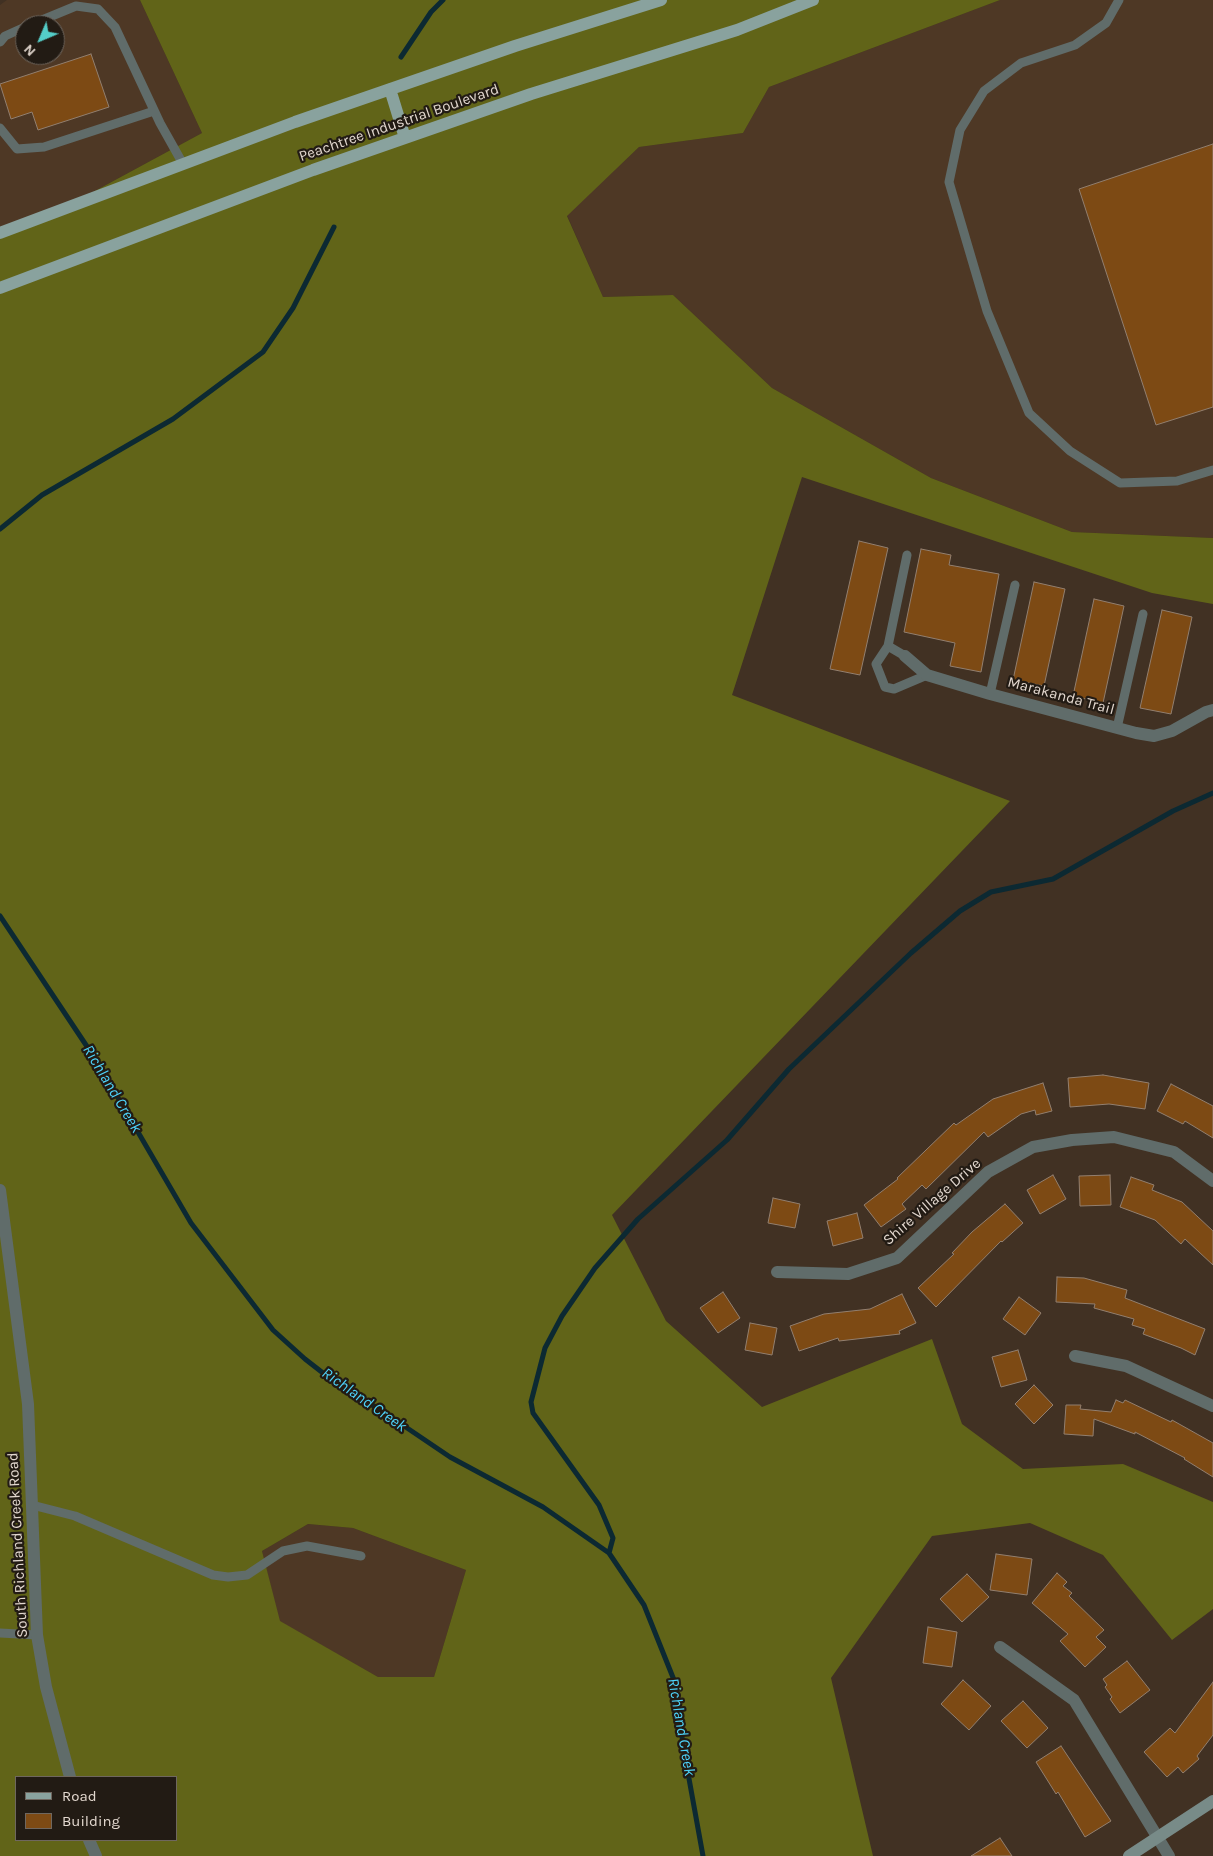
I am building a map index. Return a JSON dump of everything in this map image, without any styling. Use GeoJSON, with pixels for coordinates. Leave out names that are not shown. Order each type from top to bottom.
{"type":"FeatureCollection","features":[{"type":"Feature","properties":{"kind":"main road"},"geometry":{"type":"LineString","coordinates":[[0,233],[390,89],[514,46],[661,0]]}},
{"type":"Feature","properties":{"kind":"main road","name":"Peachtree Industrial Boulevard"},"geometry":{"type":"LineString","coordinates":[[0,288],[313,170],[531,94],[737,30],[813,0]]}},
{"type":"Feature","properties":{"kind":"main road"},"geometry":{"type":"LineString","coordinates":[[390,89],[405,138]]}},
{"type":"Feature","properties":{"kind":"street","name":"Marakanda Trail"},"geometry":{"type":"LineString","coordinates":[[905,656],[927,675],[990,694],[1154,736],[1172,731],[1213,710]]}},
{"type":"Feature","properties":{"kind":"street","name":"Shire Village Drive"},"geometry":{"type":"LineString","coordinates":[[778,1272],[848,1274],[896,1258],[988,1172],[1033,1147],[1072,1140],[1114,1137],[1174,1152],[1213,1182]]}},
{"type":"Feature","properties":{"kind":"street","name":"South Richland Creek Road"},"geometry":{"type":"LineString","coordinates":[[0,1190],[28,1404],[37,1635],[46,1686],[70,1776]]}},
{"type":"Feature","properties":{"kind":"street"},"geometry":{"type":"LineString","coordinates":[[1075,1356],[1126,1366],[1213,1406]]}},
{"type":"Feature","properties":{"kind":"street"},"geometry":{"type":"LineString","coordinates":[[1000,1647],[1074,1700],[1169,1856]]}},
{"type":"Feature","properties":{"kind":"street"},"geometry":{"type":"LineString","coordinates":[[1129,1856],[1213,1801]]}},
{"type":"Feature","properties":{"kind":"street"},"geometry":{"type":"LineString","coordinates":[[89,1841],[96,1856]]}},
{"type":"Feature","properties":{"kind":"lane"},"geometry":{"type":"LineString","coordinates":[[1119,0],[1106,23],[1075,45],[1021,62],[984,91],[960,130],[949,182],[986,311],[1029,413],[1070,451],[1120,483],[1177,481],[1213,470]]}},
{"type":"Feature","properties":{"kind":"lane"},"geometry":{"type":"LineString","coordinates":[[54,15],[76,6],[98,9],[115,27],[154,112],[183,164]]}},
{"type":"Feature","properties":{"kind":"lane"},"geometry":{"type":"LineString","coordinates":[[0,42],[5,36],[15,32]]}},
{"type":"Feature","properties":{"kind":"lane"},"geometry":{"type":"LineString","coordinates":[[0,128],[17,149],[44,148],[154,112]]}},
{"type":"Feature","properties":{"kind":"lane"},"geometry":{"type":"LineString","coordinates":[[907,555],[888,646],[876,664],[885,687],[894,689],[927,675]]}},
{"type":"Feature","properties":{"kind":"lane"},"geometry":{"type":"LineString","coordinates":[[990,694],[1015,585]]}},
{"type":"Feature","properties":{"kind":"lane"},"geometry":{"type":"LineString","coordinates":[[1117,728],[1143,614]]}},
{"type":"Feature","properties":{"kind":"lane"},"geometry":{"type":"LineString","coordinates":[[888,646],[905,656]]}},
{"type":"Feature","properties":{"kind":"lane"},"geometry":{"type":"LineString","coordinates":[[32,1505],[75,1516],[213,1575],[228,1578],[247,1575],[283,1552],[307,1546],[361,1556]]}},
{"type":"Feature","properties":{"kind":"lane"},"geometry":{"type":"LineString","coordinates":[[0,1633],[37,1635]]}},
{"type":"Feature","properties":{"kind":"shaded area"},"geometry":{"type":"Polygon","coordinates":[[[7,0],[140,0],[202,133],[93,192],[0,230],[0,5],[7,0]]]}},
{"type":"Feature","properties":{"kind":"shaded area"},"geometry":{"type":"Polygon","coordinates":[[[140,0],[1000,0],[769,87],[743,133],[639,147],[567,216],[603,297],[673,295],[772,388],[931,478],[1072,532],[1213,538],[1213,604],[1152,593],[802,477],[732,695],[1010,801],[612,1215],[666,1321],[762,1407],[932,1339],[962,1424],[1023,1469],[1123,1464],[1213,1502],[1213,1609],[1172,1640],[1103,1555],[1030,1523],[932,1536],[831,1678],[873,1856],[0,1856],[0,230],[93,192],[202,133],[140,0]],[[308,1524],[262,1551],[280,1621],[378,1677],[434,1677],[466,1570],[353,1528],[308,1524]]]}},
{"type":"Feature","properties":{"kind":"shaded area"},"geometry":{"type":"Polygon","coordinates":[[[1000,0],[1213,0],[1213,538],[1072,532],[931,478],[772,388],[673,295],[603,297],[567,215],[639,147],[743,133],[769,87],[1000,0]]]}},
{"type":"Feature","properties":{"kind":"shaded area"},"geometry":{"type":"Polygon","coordinates":[[[308,1524],[353,1528],[466,1570],[434,1677],[378,1677],[279,1621],[262,1551],[308,1524]]]}},
{"type":"Feature","properties":{"kind":"building"},"geometry":{"type":"Polygon","coordinates":[[[91,54],[109,107],[38,130],[32,112],[11,119],[0,84],[58,65],[65,65],[65,63],[91,54]]]}},
{"type":"Feature","properties":{"kind":"building"},"geometry":{"type":"Polygon","coordinates":[[[1213,144],[1213,407],[1156,425],[1079,189],[1213,144]]]}},
{"type":"Feature","properties":{"kind":"building"},"geometry":{"type":"Polygon","coordinates":[[[859,541],[888,548],[860,675],[830,669],[859,541]]]}},
{"type":"Feature","properties":{"kind":"building"},"geometry":{"type":"Polygon","coordinates":[[[921,549],[951,555],[949,565],[999,574],[981,672],[950,666],[955,643],[904,632],[921,549]]]}},
{"type":"Feature","properties":{"kind":"building"},"geometry":{"type":"Polygon","coordinates":[[[1034,582],[1065,589],[1044,686],[1013,680],[1034,582]]]}},
{"type":"Feature","properties":{"kind":"building"},"geometry":{"type":"Polygon","coordinates":[[[1094,599],[1124,606],[1103,703],[1073,696],[1094,599]]]}},
{"type":"Feature","properties":{"kind":"building"},"geometry":{"type":"Polygon","coordinates":[[[1162,610],[1192,617],[1171,714],[1140,708],[1162,610]]]}},
{"type":"Feature","properties":{"kind":"building"},"geometry":{"type":"Polygon","coordinates":[[[1103,1075],[1149,1083],[1145,1109],[1109,1104],[1070,1107],[1068,1078],[1103,1075]]]}},
{"type":"Feature","properties":{"kind":"building"},"geometry":{"type":"Polygon","coordinates":[[[1043,1083],[1052,1111],[1036,1115],[1035,1110],[1021,1114],[988,1137],[984,1132],[926,1189],[922,1185],[902,1204],[906,1209],[881,1227],[864,1205],[898,1179],[954,1123],[956,1125],[993,1099],[1043,1083]]]}},
{"type":"Feature","properties":{"kind":"building"},"geometry":{"type":"Polygon","coordinates":[[[1171,1084],[1213,1106],[1213,1138],[1185,1121],[1183,1124],[1157,1111],[1171,1084]]]}},
{"type":"Feature","properties":{"kind":"building"},"geometry":{"type":"Polygon","coordinates":[[[1053,1175],[1066,1199],[1040,1214],[1027,1190],[1053,1175]]]}},
{"type":"Feature","properties":{"kind":"building"},"geometry":{"type":"Polygon","coordinates":[[[1110,1175],[1111,1205],[1080,1206],[1079,1176],[1110,1175]]]}},
{"type":"Feature","properties":{"kind":"building"},"geometry":{"type":"Polygon","coordinates":[[[1131,1177],[1154,1185],[1152,1190],[1182,1202],[1213,1231],[1213,1265],[1185,1239],[1181,1244],[1155,1220],[1120,1207],[1131,1177]]]}},
{"type":"Feature","properties":{"kind":"building"},"geometry":{"type":"Polygon","coordinates":[[[773,1198],[800,1204],[795,1228],[768,1223],[773,1198]]]}},
{"type":"Feature","properties":{"kind":"building"},"geometry":{"type":"Polygon","coordinates":[[[1005,1204],[1023,1223],[1001,1241],[936,1307],[918,1288],[954,1254],[952,1253],[972,1232],[1005,1204]]]}},
{"type":"Feature","properties":{"kind":"building"},"geometry":{"type":"Polygon","coordinates":[[[857,1213],[863,1238],[833,1246],[827,1221],[857,1213]]]}},
{"type":"Feature","properties":{"kind":"building"},"geometry":{"type":"Polygon","coordinates":[[[1057,1277],[1084,1278],[1127,1290],[1125,1298],[1205,1329],[1195,1355],[1143,1334],[1145,1329],[1132,1325],[1134,1319],[1094,1308],[1095,1304],[1056,1302],[1057,1277]]]}},
{"type":"Feature","properties":{"kind":"building"},"geometry":{"type":"Polygon","coordinates":[[[723,1292],[740,1318],[718,1333],[700,1308],[723,1292]]]}},
{"type":"Feature","properties":{"kind":"building"},"geometry":{"type":"Polygon","coordinates":[[[902,1294],[916,1323],[899,1331],[900,1334],[839,1341],[838,1338],[799,1351],[790,1326],[824,1314],[870,1309],[902,1294]]]}},
{"type":"Feature","properties":{"kind":"building"},"geometry":{"type":"Polygon","coordinates":[[[1019,1297],[1041,1313],[1025,1335],[1003,1319],[1019,1297]]]}},
{"type":"Feature","properties":{"kind":"building"},"geometry":{"type":"Polygon","coordinates":[[[750,1323],[777,1328],[772,1355],[745,1350],[750,1323]]]}},
{"type":"Feature","properties":{"kind":"building"},"geometry":{"type":"Polygon","coordinates":[[[1018,1350],[1027,1380],[1001,1387],[992,1357],[1018,1350]]]}},
{"type":"Feature","properties":{"kind":"building"},"geometry":{"type":"Polygon","coordinates":[[[1034,1385],[1053,1405],[1034,1424],[1015,1404],[1034,1385]]]}},
{"type":"Feature","properties":{"kind":"building"},"geometry":{"type":"Polygon","coordinates":[[[1116,1400],[1123,1403],[1125,1400],[1171,1422],[1172,1420],[1213,1443],[1213,1477],[1185,1458],[1135,1432],[1135,1434],[1094,1419],[1093,1436],[1064,1434],[1066,1405],[1081,1405],[1080,1409],[1111,1412],[1116,1400]]]}},
{"type":"Feature","properties":{"kind":"building"},"geometry":{"type":"Polygon","coordinates":[[[996,1554],[1032,1559],[1027,1595],[990,1590],[996,1554]]]}},
{"type":"Feature","properties":{"kind":"building"},"geometry":{"type":"Polygon","coordinates":[[[1057,1573],[1067,1582],[1063,1586],[1072,1593],[1069,1596],[1104,1630],[1096,1637],[1106,1647],[1085,1667],[1060,1641],[1068,1634],[1032,1603],[1057,1573]]]}},
{"type":"Feature","properties":{"kind":"building"},"geometry":{"type":"Polygon","coordinates":[[[967,1574],[989,1597],[962,1622],[940,1599],[967,1574]]]}},
{"type":"Feature","properties":{"kind":"building"},"geometry":{"type":"Polygon","coordinates":[[[928,1627],[957,1632],[952,1667],[923,1663],[928,1627]]]}},
{"type":"Feature","properties":{"kind":"building"},"geometry":{"type":"Polygon","coordinates":[[[1127,1661],[1150,1690],[1120,1713],[1110,1699],[1112,1697],[1105,1687],[1107,1685],[1103,1679],[1127,1661]]]}},
{"type":"Feature","properties":{"kind":"building"},"geometry":{"type":"Polygon","coordinates":[[[963,1680],[991,1706],[969,1730],[941,1704],[963,1680]]]}},
{"type":"Feature","properties":{"kind":"building"},"geometry":{"type":"Polygon","coordinates":[[[1213,1682],[1213,1735],[1197,1756],[1199,1759],[1183,1773],[1178,1767],[1167,1777],[1144,1752],[1170,1728],[1175,1733],[1213,1682]]]}},
{"type":"Feature","properties":{"kind":"building"},"geometry":{"type":"Polygon","coordinates":[[[1023,1701],[1048,1728],[1027,1748],[1001,1721],[1023,1701]]]}},
{"type":"Feature","properties":{"kind":"building"},"geometry":{"type":"Polygon","coordinates":[[[1061,1746],[1111,1821],[1085,1837],[1058,1792],[1056,1794],[1036,1762],[1061,1746]]]}},
{"type":"Feature","properties":{"kind":"building"},"geometry":{"type":"Polygon","coordinates":[[[1000,1838],[1012,1856],[971,1856],[1000,1838]]]}},
{"type":"Feature","properties":{"kind":"waterway"},"geometry":{"type":"LineString","coordinates":[[401,57],[431,12],[443,0]]}},
{"type":"Feature","properties":{"kind":"waterway"},"geometry":{"type":"LineString","coordinates":[[0,529],[42,495],[173,419],[263,352],[293,308],[334,227]]}},
{"type":"Feature","properties":{"kind":"waterway"},"geometry":{"type":"LineString","coordinates":[[609,1553],[613,1538],[599,1505],[533,1413],[531,1402],[545,1348],[562,1316],[595,1268],[638,1219],[727,1140],[789,1069],[911,953],[960,911],[991,892],[1053,879],[1173,811],[1213,793]]}},
{"type":"Feature","properties":{"kind":"waterway","name":"Richland Creek"},"geometry":{"type":"LineString","coordinates":[[0,916],[96,1060],[191,1223],[273,1330],[305,1359],[341,1387],[379,1409],[450,1457],[543,1507],[609,1553],[644,1605],[674,1680],[684,1751],[703,1856]]}}]}
